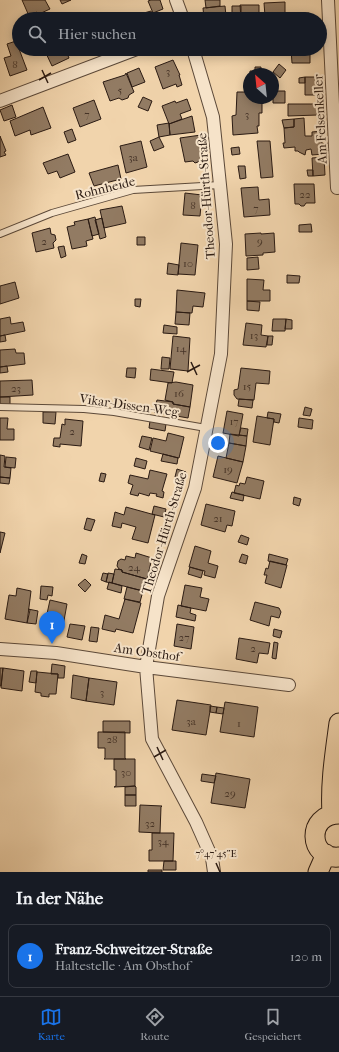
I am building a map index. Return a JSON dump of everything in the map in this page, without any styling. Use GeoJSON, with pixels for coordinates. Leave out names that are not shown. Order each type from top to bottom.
{"type":"FeatureCollection","features":[{"type":"Feature","properties":{"kind":"main road"},"geometry":{"type":"LineString","coordinates":[[318,872],[332,856],[318,847],[315,840],[315,832],[317,826],[322,820],[336,814],[331,798],[339,723]]}},
{"type":"Feature","properties":{"kind":"street"},"geometry":{"type":"LineString","coordinates":[[176,0],[180,12]]}},
{"type":"Feature","properties":{"kind":"street","name":"Am Felsenkeller"},"geometry":{"type":"LineString","coordinates":[[328,0],[337,188]]}},
{"type":"Feature","properties":{"kind":"street"},"geometry":{"type":"LineString","coordinates":[[0,101],[119,56]]}},
{"type":"Feature","properties":{"kind":"street","name":"Theodor-Hürth-Straße"},"geometry":{"type":"LineString","coordinates":[[195,56],[214,117],[226,244],[221,354],[195,488],[158,596],[146,667],[152,739],[196,822],[212,858],[214,872]]}},
{"type":"Feature","properties":{"kind":"street","name":"Am Obsthof"},"geometry":{"type":"LineString","coordinates":[[0,649],[56,653],[146,667],[289,685]]}},
{"type":"Feature","properties":{"kind":"lane","name":"Rohnheide"},"geometry":{"type":"LineString","coordinates":[[0,234],[52,214],[133,190],[220,185]]}},
{"type":"Feature","properties":{"kind":"lane","name":"Vikar-Dissen-Weg"},"geometry":{"type":"LineString","coordinates":[[0,407],[84,409],[114,412],[206,428]]}},
{"type":"Feature","properties":{"kind":"building"},"geometry":{"type":"Polygon","coordinates":[[[22,0],[45,0],[50,9],[43,12],[27,12],[22,0]]]}},
{"type":"Feature","properties":{"kind":"building"},"geometry":{"type":"Polygon","coordinates":[[[60,0],[71,0],[62,4],[60,0]]]}},
{"type":"Feature","properties":{"kind":"building"},"geometry":{"type":"Polygon","coordinates":[[[160,0],[163,9],[153,12],[148,1],[160,0]]]}},
{"type":"Feature","properties":{"kind":"building"},"geometry":{"type":"Polygon","coordinates":[[[205,0],[220,0],[220,6],[206,8],[205,0]]]}},
{"type":"Feature","properties":{"kind":"building"},"geometry":{"type":"Polygon","coordinates":[[[285,2],[285,12],[265,12],[264,3],[285,2]]]}},
{"type":"Feature","properties":{"kind":"building"},"geometry":{"type":"Polygon","coordinates":[[[240,5],[259,5],[259,12],[240,12],[240,5]]]}},
{"type":"Feature","properties":{"kind":"building"},"geometry":{"type":"Polygon","coordinates":[[[225,6],[226,12],[203,12],[203,8],[225,6]]]}},
{"type":"Feature","properties":{"kind":"building"},"geometry":{"type":"Polygon","coordinates":[[[232,6],[241,6],[241,12],[232,12],[232,6]]]}},
{"type":"Feature","properties":{"kind":"building"},"geometry":{"type":"Polygon","coordinates":[[[12,42],[12,56],[22,56],[27,70],[10,76],[4,58],[11,56],[7,44],[12,42]]]}},
{"type":"Feature","properties":{"kind":"building"},"geometry":{"type":"Polygon","coordinates":[[[47,56],[68,56],[69,58],[52,66],[47,56]]]}},
{"type":"Feature","properties":{"kind":"building"},"geometry":{"type":"Polygon","coordinates":[[[292,56],[310,56],[310,63],[292,63],[292,56]]]}},
{"type":"Feature","properties":{"kind":"building"},"geometry":{"type":"Polygon","coordinates":[[[173,60],[180,75],[182,85],[177,87],[176,84],[163,89],[155,67],[173,60]]]}},
{"type":"Feature","properties":{"kind":"building"},"geometry":{"type":"Polygon","coordinates":[[[279,64],[286,70],[280,78],[279,68],[276,68],[279,64]]]}},
{"type":"Feature","properties":{"kind":"building"},"geometry":{"type":"Polygon","coordinates":[[[139,68],[145,82],[132,87],[127,73],[139,68]]]}},
{"type":"Feature","properties":{"kind":"building"},"geometry":{"type":"Polygon","coordinates":[[[126,73],[134,92],[129,95],[128,98],[122,100],[119,98],[110,101],[103,82],[125,75],[126,73]]]}},
{"type":"Feature","properties":{"kind":"building"},"geometry":{"type":"Polygon","coordinates":[[[305,77],[316,77],[317,95],[305,95],[305,77]]]}},
{"type":"Feature","properties":{"kind":"building"},"geometry":{"type":"Polygon","coordinates":[[[305,77],[305,83],[299,83],[299,78],[305,77]]]}},
{"type":"Feature","properties":{"kind":"building"},"geometry":{"type":"Polygon","coordinates":[[[279,91],[285,91],[285,103],[279,103],[279,91]]]}},
{"type":"Feature","properties":{"kind":"building"},"geometry":{"type":"Polygon","coordinates":[[[237,92],[243,92],[243,104],[262,104],[262,113],[259,113],[259,126],[257,126],[258,133],[233,135],[232,116],[236,115],[237,92]]]}},
{"type":"Feature","properties":{"kind":"building"},"geometry":{"type":"Polygon","coordinates":[[[143,97],[152,101],[148,111],[138,107],[143,97]]]}},
{"type":"Feature","properties":{"kind":"building"},"geometry":{"type":"Polygon","coordinates":[[[187,99],[191,110],[180,114],[182,119],[169,124],[162,106],[175,101],[176,103],[187,99]]]}},
{"type":"Feature","properties":{"kind":"building"},"geometry":{"type":"Polygon","coordinates":[[[94,100],[101,119],[80,127],[73,108],[94,100]]]}},
{"type":"Feature","properties":{"kind":"building"},"geometry":{"type":"Polygon","coordinates":[[[288,104],[317,104],[318,115],[288,116],[288,104]]]}},
{"type":"Feature","properties":{"kind":"building"},"geometry":{"type":"Polygon","coordinates":[[[12,105],[16,117],[4,121],[0,110],[12,105]]]}},
{"type":"Feature","properties":{"kind":"building"},"geometry":{"type":"Polygon","coordinates":[[[43,107],[51,128],[31,135],[30,130],[15,136],[10,121],[43,107]]]}},
{"type":"Feature","properties":{"kind":"building"},"geometry":{"type":"Polygon","coordinates":[[[192,116],[195,132],[170,135],[169,124],[192,116]]]}},
{"type":"Feature","properties":{"kind":"building"},"geometry":{"type":"Polygon","coordinates":[[[304,118],[305,136],[312,136],[312,132],[321,131],[323,154],[312,155],[311,149],[306,150],[305,155],[295,151],[295,147],[284,148],[284,128],[294,127],[294,119],[304,118]]]}},
{"type":"Feature","properties":{"kind":"building"},"geometry":{"type":"Polygon","coordinates":[[[294,119],[294,127],[284,128],[282,120],[294,119]]]}},
{"type":"Feature","properties":{"kind":"building"},"geometry":{"type":"Polygon","coordinates":[[[169,123],[170,135],[159,137],[157,125],[169,123]]]}},
{"type":"Feature","properties":{"kind":"building"},"geometry":{"type":"Polygon","coordinates":[[[72,129],[76,140],[68,143],[64,132],[72,129]]]}},
{"type":"Feature","properties":{"kind":"building"},"geometry":{"type":"Polygon","coordinates":[[[201,135],[204,159],[200,159],[195,163],[193,161],[185,162],[180,138],[201,135]]]}},
{"type":"Feature","properties":{"kind":"building"},"geometry":{"type":"Polygon","coordinates":[[[0,136],[6,151],[4,152],[6,155],[0,157],[0,136]]]}},
{"type":"Feature","properties":{"kind":"building"},"geometry":{"type":"Polygon","coordinates":[[[159,137],[164,147],[154,151],[150,141],[159,137]]]}},
{"type":"Feature","properties":{"kind":"building"},"geometry":{"type":"Polygon","coordinates":[[[141,141],[147,167],[126,173],[120,146],[141,141]]]}},
{"type":"Feature","properties":{"kind":"building"},"geometry":{"type":"Polygon","coordinates":[[[257,141],[270,141],[273,177],[261,178],[257,141]]]}},
{"type":"Feature","properties":{"kind":"building"},"geometry":{"type":"Polygon","coordinates":[[[331,143],[332,150],[323,151],[322,144],[331,143]]]}},
{"type":"Feature","properties":{"kind":"building"},"geometry":{"type":"Polygon","coordinates":[[[239,147],[240,154],[232,155],[231,148],[239,147]]]}},
{"type":"Feature","properties":{"kind":"building"},"geometry":{"type":"Polygon","coordinates":[[[68,154],[75,172],[60,178],[57,171],[48,174],[43,163],[68,154]]]}},
{"type":"Feature","properties":{"kind":"building"},"geometry":{"type":"Polygon","coordinates":[[[324,157],[325,175],[313,176],[312,158],[324,157]]]}},
{"type":"Feature","properties":{"kind":"building"},"geometry":{"type":"Polygon","coordinates":[[[118,165],[121,179],[94,186],[89,173],[118,165]]]}},
{"type":"Feature","properties":{"kind":"building"},"geometry":{"type":"Polygon","coordinates":[[[238,166],[245,166],[246,178],[240,179],[238,166]]]}},
{"type":"Feature","properties":{"kind":"building"},"geometry":{"type":"Polygon","coordinates":[[[307,170],[313,170],[313,176],[308,176],[307,170]]]}},
{"type":"Feature","properties":{"kind":"building"},"geometry":{"type":"Polygon","coordinates":[[[294,184],[314,184],[315,203],[306,203],[304,206],[295,204],[294,184]]]}},
{"type":"Feature","properties":{"kind":"building"},"geometry":{"type":"Polygon","coordinates":[[[258,187],[259,200],[269,199],[270,215],[244,217],[241,188],[258,187]]]}},
{"type":"Feature","properties":{"kind":"building"},"geometry":{"type":"Polygon","coordinates":[[[185,193],[202,195],[200,216],[183,215],[185,193]]]}},
{"type":"Feature","properties":{"kind":"building"},"geometry":{"type":"Polygon","coordinates":[[[122,206],[126,223],[104,228],[100,210],[122,206]]]}},
{"type":"Feature","properties":{"kind":"building"},"geometry":{"type":"Polygon","coordinates":[[[95,217],[99,234],[92,236],[88,219],[95,217]]]}},
{"type":"Feature","properties":{"kind":"building"},"geometry":{"type":"Polygon","coordinates":[[[102,218],[106,237],[100,239],[95,220],[102,218]]]}},
{"type":"Feature","properties":{"kind":"building"},"geometry":{"type":"Polygon","coordinates":[[[88,219],[93,239],[86,241],[87,246],[72,249],[67,227],[75,225],[74,222],[88,219]]]}},
{"type":"Feature","properties":{"kind":"building"},"geometry":{"type":"Polygon","coordinates":[[[311,224],[312,232],[299,232],[299,225],[311,224]]]}},
{"type":"Feature","properties":{"kind":"building"},"geometry":{"type":"Polygon","coordinates":[[[50,228],[51,234],[55,235],[56,240],[53,243],[54,248],[36,252],[32,233],[50,228]]]}},
{"type":"Feature","properties":{"kind":"building"},"geometry":{"type":"Polygon","coordinates":[[[274,233],[275,252],[263,253],[263,255],[246,256],[245,234],[274,233]]]}},
{"type":"Feature","properties":{"kind":"building"},"geometry":{"type":"Polygon","coordinates":[[[137,237],[145,237],[145,245],[137,245],[137,237]]]}},
{"type":"Feature","properties":{"kind":"building"},"geometry":{"type":"Polygon","coordinates":[[[181,243],[198,245],[195,275],[178,274],[181,243]]]}},
{"type":"Feature","properties":{"kind":"building"},"geometry":{"type":"Polygon","coordinates":[[[64,246],[66,256],[61,258],[58,247],[64,246]]]}},
{"type":"Feature","properties":{"kind":"building"},"geometry":{"type":"Polygon","coordinates":[[[258,257],[259,269],[247,270],[247,258],[258,257]]]}},
{"type":"Feature","properties":{"kind":"building"},"geometry":{"type":"Polygon","coordinates":[[[168,263],[179,265],[178,275],[167,274],[168,263]]]}},
{"type":"Feature","properties":{"kind":"building"},"geometry":{"type":"Polygon","coordinates":[[[287,275],[300,276],[299,283],[287,283],[287,275]]]}},
{"type":"Feature","properties":{"kind":"building"},"geometry":{"type":"Polygon","coordinates":[[[247,279],[264,280],[263,290],[270,290],[270,301],[247,301],[247,279]]]}},
{"type":"Feature","properties":{"kind":"building"},"geometry":{"type":"Polygon","coordinates":[[[15,282],[19,298],[0,304],[0,286],[15,282]]]}},
{"type":"Feature","properties":{"kind":"building"},"geometry":{"type":"Polygon","coordinates":[[[177,290],[205,293],[203,307],[193,306],[192,313],[176,312],[177,290]]]}},
{"type":"Feature","properties":{"kind":"building"},"geometry":{"type":"Polygon","coordinates":[[[135,299],[141,299],[140,307],[135,306],[135,299]]]}},
{"type":"Feature","properties":{"kind":"building"},"geometry":{"type":"Polygon","coordinates":[[[247,301],[260,302],[259,311],[247,310],[247,301]]]}},
{"type":"Feature","properties":{"kind":"building"},"geometry":{"type":"Polygon","coordinates":[[[176,312],[190,313],[189,325],[175,324],[176,312]]]}},
{"type":"Feature","properties":{"kind":"building"},"geometry":{"type":"Polygon","coordinates":[[[10,317],[11,324],[23,322],[25,331],[0,336],[0,319],[10,317]]]}},
{"type":"Feature","properties":{"kind":"building"},"geometry":{"type":"Polygon","coordinates":[[[273,319],[286,319],[285,331],[272,331],[273,319]]]}},
{"type":"Feature","properties":{"kind":"building"},"geometry":{"type":"Polygon","coordinates":[[[286,319],[292,320],[292,329],[285,329],[286,319]]]}},
{"type":"Feature","properties":{"kind":"building"},"geometry":{"type":"Polygon","coordinates":[[[246,323],[262,325],[261,335],[268,336],[266,347],[243,345],[246,323]]]}},
{"type":"Feature","properties":{"kind":"building"},"geometry":{"type":"Polygon","coordinates":[[[164,325],[177,327],[177,334],[163,333],[164,325]]]}},
{"type":"Feature","properties":{"kind":"building"},"geometry":{"type":"Polygon","coordinates":[[[5,335],[6,341],[0,342],[0,336],[5,335]]]}},
{"type":"Feature","properties":{"kind":"building"},"geometry":{"type":"Polygon","coordinates":[[[173,336],[190,338],[188,371],[170,369],[173,336]]]}},
{"type":"Feature","properties":{"kind":"building"},"geometry":{"type":"Polygon","coordinates":[[[268,336],[273,336],[272,345],[267,345],[268,336]]]}},
{"type":"Feature","properties":{"kind":"building"},"geometry":{"type":"Polygon","coordinates":[[[15,349],[16,353],[24,353],[25,364],[0,367],[0,350],[15,349]]]}},
{"type":"Feature","properties":{"kind":"building"},"geometry":{"type":"Polygon","coordinates":[[[162,357],[170,358],[169,369],[161,369],[162,357]]]}},
{"type":"Feature","properties":{"kind":"building"},"geometry":{"type":"Polygon","coordinates":[[[7,366],[8,372],[0,373],[0,367],[7,366]]]}},
{"type":"Feature","properties":{"kind":"building"},"geometry":{"type":"Polygon","coordinates":[[[127,368],[136,368],[135,378],[126,377],[127,368]]]}},
{"type":"Feature","properties":{"kind":"building"},"geometry":{"type":"Polygon","coordinates":[[[241,368],[270,371],[269,384],[256,383],[254,400],[237,399],[234,395],[234,390],[238,389],[241,368]]]}},
{"type":"Feature","properties":{"kind":"building"},"geometry":{"type":"Polygon","coordinates":[[[151,369],[174,372],[172,383],[150,380],[151,369]]]}},
{"type":"Feature","properties":{"kind":"building"},"geometry":{"type":"Polygon","coordinates":[[[32,380],[33,395],[0,397],[0,381],[32,380]]]}},
{"type":"Feature","properties":{"kind":"building"},"geometry":{"type":"Polygon","coordinates":[[[176,382],[193,385],[190,407],[173,404],[173,402],[165,400],[168,383],[176,382]]]}},
{"type":"Feature","properties":{"kind":"building"},"geometry":{"type":"Polygon","coordinates":[[[0,397],[10,397],[10,406],[0,406],[0,397]]]}},
{"type":"Feature","properties":{"kind":"building"},"geometry":{"type":"Polygon","coordinates":[[[239,399],[253,400],[252,408],[238,406],[239,399]]]}},
{"type":"Feature","properties":{"kind":"building"},"geometry":{"type":"Polygon","coordinates":[[[157,400],[173,402],[173,404],[190,407],[188,418],[154,412],[157,400]]]}},
{"type":"Feature","properties":{"kind":"building"},"geometry":{"type":"Polygon","coordinates":[[[305,407],[312,409],[310,416],[303,415],[305,407]]]}},
{"type":"Feature","properties":{"kind":"building"},"geometry":{"type":"Polygon","coordinates":[[[227,411],[243,414],[239,436],[223,433],[227,411]]]}},
{"type":"Feature","properties":{"kind":"building"},"geometry":{"type":"Polygon","coordinates":[[[43,412],[56,412],[55,424],[43,423],[43,412]]]}},
{"type":"Feature","properties":{"kind":"building"},"geometry":{"type":"Polygon","coordinates":[[[268,412],[281,414],[279,423],[274,422],[274,419],[267,418],[268,412]]]}},
{"type":"Feature","properties":{"kind":"building"},"geometry":{"type":"Polygon","coordinates":[[[257,416],[274,419],[270,445],[253,442],[257,416]]]}},
{"type":"Feature","properties":{"kind":"building"},"geometry":{"type":"Polygon","coordinates":[[[0,418],[8,418],[7,429],[14,429],[14,440],[0,440],[0,418]]]}},
{"type":"Feature","properties":{"kind":"building"},"geometry":{"type":"Polygon","coordinates":[[[299,418],[313,420],[312,429],[298,427],[299,418]]]}},
{"type":"Feature","properties":{"kind":"building"},"geometry":{"type":"Polygon","coordinates":[[[65,419],[83,421],[81,446],[60,444],[60,447],[53,446],[54,438],[60,438],[62,424],[65,425],[65,419]]]}},
{"type":"Feature","properties":{"kind":"building"},"geometry":{"type":"Polygon","coordinates":[[[150,421],[166,424],[165,431],[149,428],[150,421]]]}},
{"type":"Feature","properties":{"kind":"building"},"geometry":{"type":"Polygon","coordinates":[[[241,428],[248,429],[247,436],[239,435],[241,428]]]}},
{"type":"Feature","properties":{"kind":"building"},"geometry":{"type":"Polygon","coordinates":[[[168,433],[184,437],[179,458],[150,451],[153,438],[166,441],[168,433]]]}},
{"type":"Feature","properties":{"kind":"building"},"geometry":{"type":"Polygon","coordinates":[[[230,434],[247,436],[246,446],[229,443],[230,434]]]}},
{"type":"Feature","properties":{"kind":"building"},"geometry":{"type":"Polygon","coordinates":[[[142,436],[152,438],[149,450],[139,447],[142,436]]]}},
{"type":"Feature","properties":{"kind":"building"},"geometry":{"type":"Polygon","coordinates":[[[229,443],[246,446],[243,462],[226,458],[229,443]]]}},
{"type":"Feature","properties":{"kind":"building"},"geometry":{"type":"Polygon","coordinates":[[[163,454],[178,458],[177,464],[161,461],[163,454]]]}},
{"type":"Feature","properties":{"kind":"building"},"geometry":{"type":"Polygon","coordinates":[[[0,455],[5,456],[4,467],[11,468],[10,478],[0,477],[0,455]]]}},
{"type":"Feature","properties":{"kind":"building"},"geometry":{"type":"Polygon","coordinates":[[[218,456],[243,462],[237,483],[213,477],[218,456]]]}},
{"type":"Feature","properties":{"kind":"building"},"geometry":{"type":"Polygon","coordinates":[[[6,457],[16,458],[15,468],[5,467],[6,457]]]}},
{"type":"Feature","properties":{"kind":"building"},"geometry":{"type":"Polygon","coordinates":[[[136,458],[147,461],[145,469],[134,466],[136,458]]]}},
{"type":"Feature","properties":{"kind":"building"},"geometry":{"type":"Polygon","coordinates":[[[177,469],[186,472],[184,479],[175,477],[177,469]]]}},
{"type":"Feature","properties":{"kind":"building"},"geometry":{"type":"Polygon","coordinates":[[[150,470],[167,474],[162,491],[164,492],[163,498],[156,496],[157,494],[150,493],[149,496],[139,493],[138,496],[130,494],[133,485],[128,483],[130,475],[148,479],[150,470]]]}},
{"type":"Feature","properties":{"kind":"building"},"geometry":{"type":"Polygon","coordinates":[[[101,473],[106,474],[104,482],[99,481],[101,473]]]}},
{"type":"Feature","properties":{"kind":"building"},"geometry":{"type":"Polygon","coordinates":[[[0,477],[10,478],[9,484],[0,483],[0,477]]]}},
{"type":"Feature","properties":{"kind":"building"},"geometry":{"type":"Polygon","coordinates":[[[247,477],[264,481],[260,499],[234,493],[236,485],[239,486],[240,483],[245,484],[247,477]]]}},
{"type":"Feature","properties":{"kind":"building"},"geometry":{"type":"Polygon","coordinates":[[[232,492],[244,495],[243,501],[230,498],[232,492]]]}},
{"type":"Feature","properties":{"kind":"building"},"geometry":{"type":"Polygon","coordinates":[[[294,497],[301,499],[299,506],[293,504],[294,497]]]}},
{"type":"Feature","properties":{"kind":"building"},"geometry":{"type":"Polygon","coordinates":[[[206,504],[235,511],[232,526],[227,525],[225,532],[201,525],[206,504]]]}},
{"type":"Feature","properties":{"kind":"building"},"geometry":{"type":"Polygon","coordinates":[[[154,506],[166,509],[164,517],[152,514],[154,506]]]}},
{"type":"Feature","properties":{"kind":"building"},"geometry":{"type":"Polygon","coordinates":[[[126,507],[155,515],[148,543],[132,539],[136,527],[122,523],[121,528],[112,526],[115,512],[124,515],[126,507]]]}},
{"type":"Feature","properties":{"kind":"building"},"geometry":{"type":"Polygon","coordinates":[[[87,518],[95,520],[91,531],[84,529],[87,518]]]}},
{"type":"Feature","properties":{"kind":"building"},"geometry":{"type":"Polygon","coordinates":[[[0,532],[5,533],[0,553],[0,532]]]}},
{"type":"Feature","properties":{"kind":"building"},"geometry":{"type":"Polygon","coordinates":[[[241,535],[249,538],[247,545],[238,542],[241,535]]]}},
{"type":"Feature","properties":{"kind":"building"},"geometry":{"type":"Polygon","coordinates":[[[195,546],[211,551],[208,563],[218,566],[215,578],[204,575],[205,571],[189,567],[195,546]]]}},
{"type":"Feature","properties":{"kind":"building"},"geometry":{"type":"Polygon","coordinates":[[[136,553],[152,558],[147,579],[122,572],[122,570],[117,566],[118,561],[121,559],[125,560],[126,556],[135,558],[136,553]]]}},
{"type":"Feature","properties":{"kind":"building"},"geometry":{"type":"Polygon","coordinates":[[[82,554],[87,556],[85,564],[79,563],[82,554]]]}},
{"type":"Feature","properties":{"kind":"building"},"geometry":{"type":"Polygon","coordinates":[[[242,554],[248,556],[246,564],[239,562],[242,554]]]}},
{"type":"Feature","properties":{"kind":"building"},"geometry":{"type":"Polygon","coordinates":[[[269,554],[288,559],[286,565],[268,561],[269,554]]]}},
{"type":"Feature","properties":{"kind":"building"},"geometry":{"type":"Polygon","coordinates":[[[270,561],[287,565],[281,588],[265,583],[267,575],[264,575],[266,568],[268,569],[270,561]]]}},
{"type":"Feature","properties":{"kind":"building"},"geometry":{"type":"Polygon","coordinates":[[[190,567],[203,571],[201,578],[188,574],[190,567]]]}},
{"type":"Feature","properties":{"kind":"building"},"geometry":{"type":"Polygon","coordinates":[[[115,569],[147,579],[143,591],[112,583],[115,569]]]}},
{"type":"Feature","properties":{"kind":"building"},"geometry":{"type":"Polygon","coordinates":[[[103,573],[108,574],[106,582],[101,580],[103,573]]]}},
{"type":"Feature","properties":{"kind":"building"},"geometry":{"type":"Polygon","coordinates":[[[108,573],[114,574],[112,583],[106,582],[108,573]]]}},
{"type":"Feature","properties":{"kind":"building"},"geometry":{"type":"Polygon","coordinates":[[[85,579],[91,585],[85,592],[78,585],[85,579]]]}},
{"type":"Feature","properties":{"kind":"building"},"geometry":{"type":"Polygon","coordinates":[[[109,582],[122,586],[121,593],[107,589],[109,582]]]}},
{"type":"Feature","properties":{"kind":"building"},"geometry":{"type":"Polygon","coordinates":[[[185,585],[202,588],[200,597],[209,599],[206,611],[181,606],[185,585]]]}},
{"type":"Feature","properties":{"kind":"building"},"geometry":{"type":"Polygon","coordinates":[[[41,586],[53,587],[52,596],[48,595],[47,600],[40,599],[41,586]]]}},
{"type":"Feature","properties":{"kind":"building"},"geometry":{"type":"Polygon","coordinates":[[[127,587],[143,591],[140,602],[124,599],[127,587]]]}},
{"type":"Feature","properties":{"kind":"building"},"geometry":{"type":"Polygon","coordinates":[[[17,588],[31,591],[27,623],[5,619],[9,595],[16,596],[17,588]]]}},
{"type":"Feature","properties":{"kind":"building"},"geometry":{"type":"Polygon","coordinates":[[[125,599],[141,603],[133,633],[116,629],[115,632],[102,629],[105,615],[119,619],[125,599]]]}},
{"type":"Feature","properties":{"kind":"building"},"geometry":{"type":"Polygon","coordinates":[[[50,600],[67,604],[63,626],[45,623],[50,600]]]}},
{"type":"Feature","properties":{"kind":"building"},"geometry":{"type":"Polygon","coordinates":[[[255,602],[279,608],[281,612],[279,618],[271,616],[269,626],[250,620],[255,602]]]}},
{"type":"Feature","properties":{"kind":"building"},"geometry":{"type":"Polygon","coordinates":[[[178,605],[191,608],[190,613],[196,615],[195,621],[176,617],[178,605]]]}},
{"type":"Feature","properties":{"kind":"building"},"geometry":{"type":"Polygon","coordinates":[[[28,609],[38,611],[36,624],[27,623],[30,610],[28,609]]]}},
{"type":"Feature","properties":{"kind":"building"},"geometry":{"type":"Polygon","coordinates":[[[70,624],[85,626],[82,640],[67,637],[70,624]]]}},
{"type":"Feature","properties":{"kind":"building"},"geometry":{"type":"Polygon","coordinates":[[[177,624],[194,627],[191,649],[174,646],[177,624]]]}},
{"type":"Feature","properties":{"kind":"building"},"geometry":{"type":"Polygon","coordinates":[[[91,627],[99,628],[97,642],[89,641],[91,627]]]}},
{"type":"Feature","properties":{"kind":"building"},"geometry":{"type":"Polygon","coordinates":[[[274,629],[282,631],[280,638],[273,636],[274,629]]]}},
{"type":"Feature","properties":{"kind":"building"},"geometry":{"type":"Polygon","coordinates":[[[239,638],[270,643],[268,654],[259,653],[257,663],[236,659],[239,638]]]}},
{"type":"Feature","properties":{"kind":"building"},"geometry":{"type":"Polygon","coordinates":[[[274,642],[278,643],[276,659],[272,658],[274,642]]]}},
{"type":"Feature","properties":{"kind":"building"},"geometry":{"type":"Polygon","coordinates":[[[52,664],[65,666],[64,678],[58,678],[58,674],[51,674],[52,664]]]}},
{"type":"Feature","properties":{"kind":"building"},"geometry":{"type":"Polygon","coordinates":[[[0,668],[3,668],[1,686],[0,686],[0,668]]]}},
{"type":"Feature","properties":{"kind":"building"},"geometry":{"type":"Polygon","coordinates":[[[3,668],[24,671],[22,691],[1,688],[3,668]]]}},
{"type":"Feature","properties":{"kind":"building"},"geometry":{"type":"Polygon","coordinates":[[[31,671],[37,671],[36,683],[29,682],[31,671]]]}},
{"type":"Feature","properties":{"kind":"building"},"geometry":{"type":"Polygon","coordinates":[[[37,672],[58,674],[56,694],[49,694],[49,697],[41,696],[41,693],[35,692],[37,672]]]}},
{"type":"Feature","properties":{"kind":"building"},"geometry":{"type":"Polygon","coordinates":[[[73,675],[89,678],[86,701],[71,698],[73,675]]]}},
{"type":"Feature","properties":{"kind":"building"},"geometry":{"type":"Polygon","coordinates":[[[89,678],[117,682],[114,705],[86,701],[89,678]]]}},
{"type":"Feature","properties":{"kind":"building"},"geometry":{"type":"Polygon","coordinates":[[[177,700],[211,705],[206,735],[172,730],[177,700]]]}},
{"type":"Feature","properties":{"kind":"building"},"geometry":{"type":"Polygon","coordinates":[[[225,702],[258,707],[254,737],[220,732],[225,702]]]}},
{"type":"Feature","properties":{"kind":"building"},"geometry":{"type":"Polygon","coordinates":[[[210,706],[217,707],[216,713],[210,712],[210,706]]]}},
{"type":"Feature","properties":{"kind":"building"},"geometry":{"type":"Polygon","coordinates":[[[217,707],[224,708],[223,714],[216,713],[217,707]]]}},
{"type":"Feature","properties":{"kind":"building"},"geometry":{"type":"Polygon","coordinates":[[[103,721],[130,721],[130,733],[103,732],[103,721]]]}},
{"type":"Feature","properties":{"kind":"building"},"geometry":{"type":"Polygon","coordinates":[[[98,732],[125,732],[126,759],[104,759],[105,748],[98,748],[98,732]]]}},
{"type":"Feature","properties":{"kind":"building"},"geometry":{"type":"Polygon","coordinates":[[[114,759],[135,759],[135,786],[114,787],[116,786],[116,770],[114,770],[114,759]]]}},
{"type":"Feature","properties":{"kind":"building"},"geometry":{"type":"Polygon","coordinates":[[[216,773],[250,779],[245,808],[211,803],[216,773]]]}},
{"type":"Feature","properties":{"kind":"building"},"geometry":{"type":"Polygon","coordinates":[[[202,774],[216,776],[214,783],[201,781],[202,774]]]}},
{"type":"Feature","properties":{"kind":"building"},"geometry":{"type":"Polygon","coordinates":[[[135,786],[136,795],[125,795],[125,787],[135,786]]]}},
{"type":"Feature","properties":{"kind":"building"},"geometry":{"type":"Polygon","coordinates":[[[125,795],[136,795],[136,806],[125,806],[125,795]]]}},
{"type":"Feature","properties":{"kind":"building"},"geometry":{"type":"Polygon","coordinates":[[[140,805],[162,806],[160,833],[139,832],[140,805]]]}},
{"type":"Feature","properties":{"kind":"building"},"geometry":{"type":"Polygon","coordinates":[[[152,833],[174,833],[173,861],[149,861],[149,850],[152,850],[152,833]]]}},
{"type":"Feature","properties":{"kind":"building"},"geometry":{"type":"Polygon","coordinates":[[[164,861],[176,861],[176,870],[163,870],[164,861]]]}},
{"type":"Feature","properties":{"kind":"building"},"geometry":{"type":"Polygon","coordinates":[[[148,870],[162,870],[162,872],[148,872],[148,870]]]}},
{"type":"Feature","properties":{"kind":"place","name":"Franz-Schweitzer-Straße"},"geometry":{"type":"Point","coordinates":[52,644]}}]}
